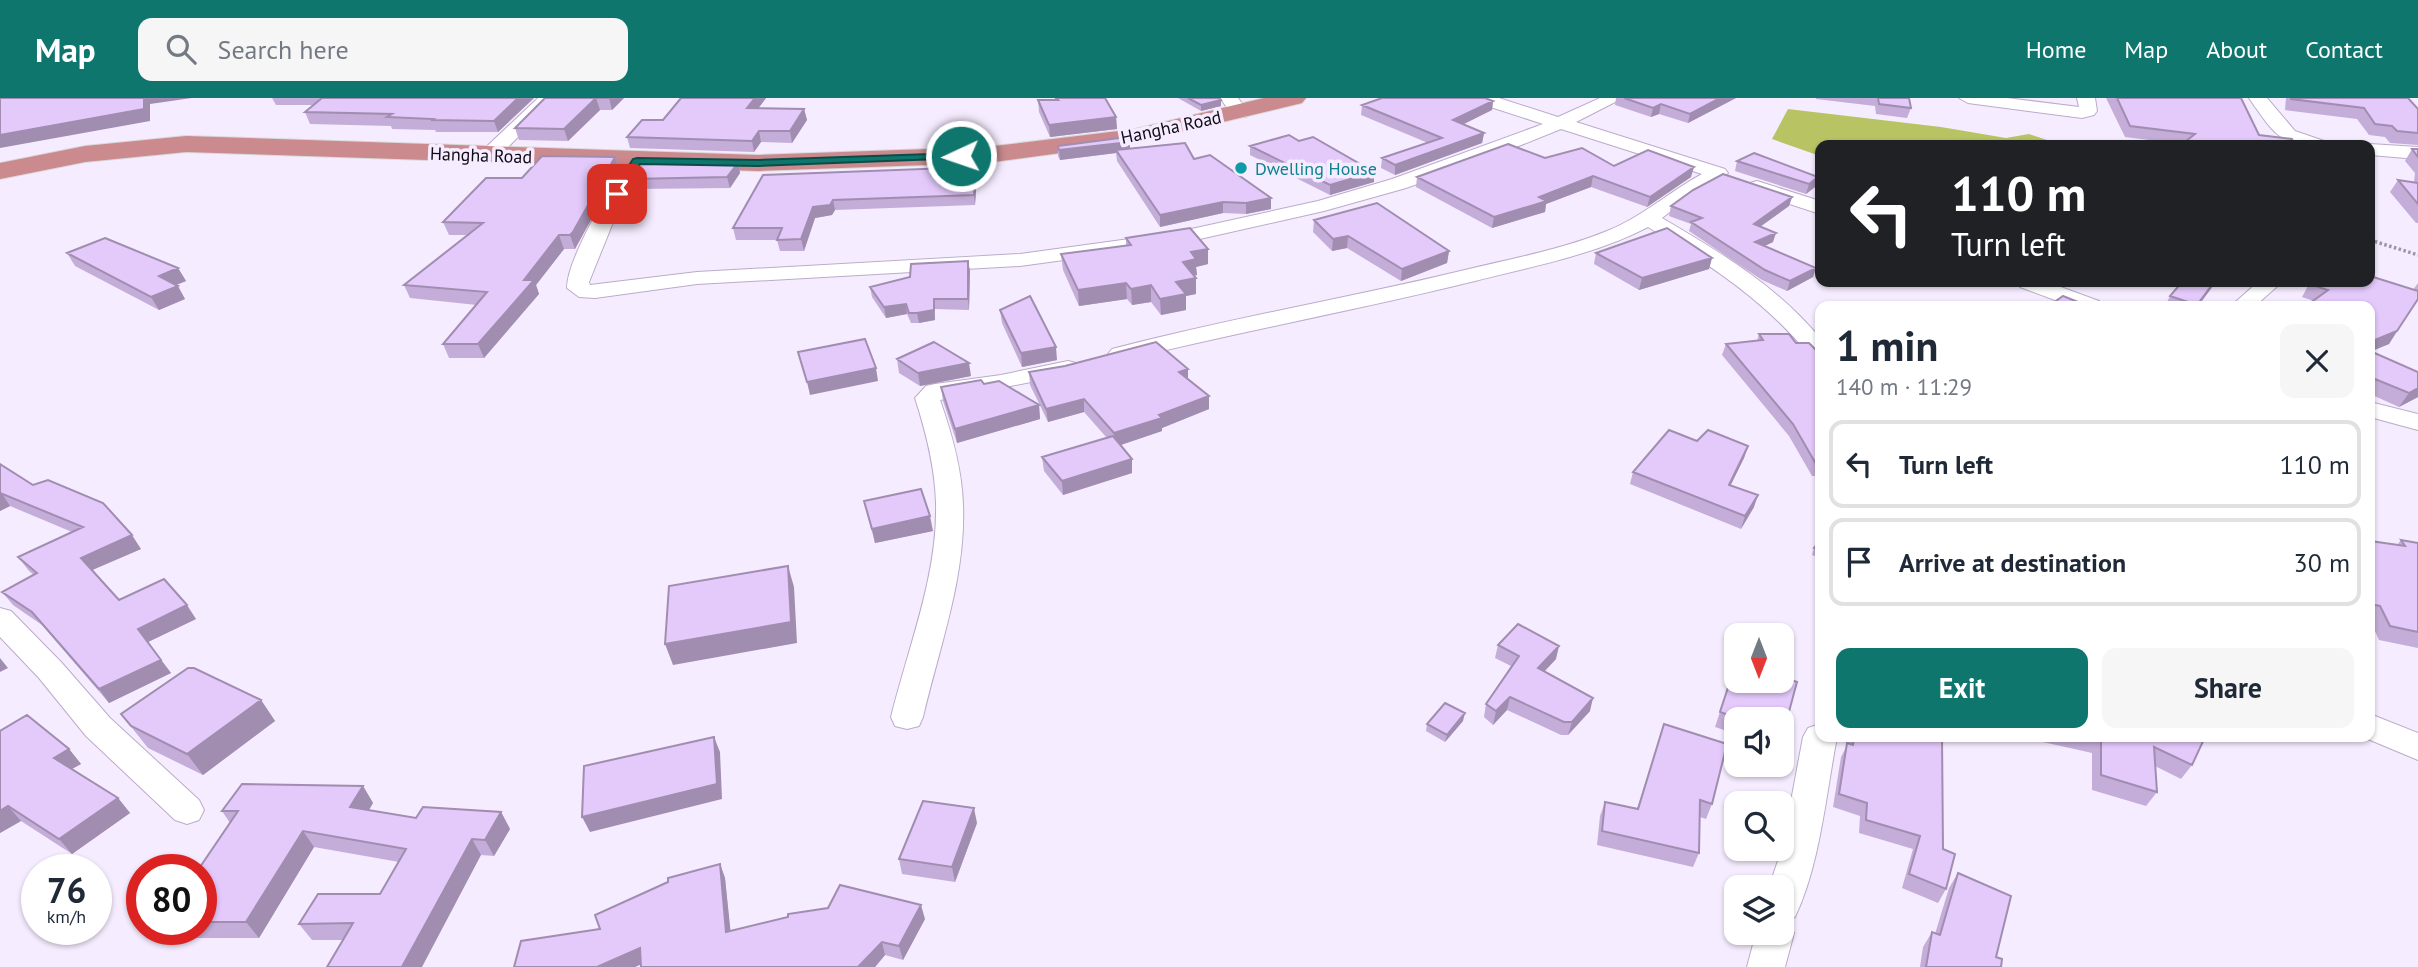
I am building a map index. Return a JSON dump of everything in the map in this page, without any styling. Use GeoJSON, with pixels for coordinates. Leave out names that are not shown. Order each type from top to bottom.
{"type":"FeatureCollection","features":[{"type":"Feature","properties":{"kind":"highway","name":"Hangha Road"},"geometry":{"type":"LineString","coordinates":[[0,171],[85,154],[186,145],[758,163],[986,155],[1135,136],[1235,106],[1294,98]]}},
{"type":"Feature","properties":{"kind":"street"},"geometry":{"type":"LineString","coordinates":[[489,155],[548,98]]}},
{"type":"Feature","properties":{"kind":"street"},"geometry":{"type":"LineString","coordinates":[[1481,98],[1815,206]]}},
{"type":"Feature","properties":{"kind":"street"},"geometry":{"type":"LineString","coordinates":[[637,161],[607,210],[590,248],[578,282],[578,288],[587,292],[708,277],[863,271],[1021,260],[1243,225],[1403,182],[1560,124],[1614,98]]}},
{"type":"Feature","properties":{"kind":"street"},"geometry":{"type":"LineString","coordinates":[[1968,98],[2086,105]]}},
{"type":"Feature","properties":{"kind":"street"},"geometry":{"type":"LineString","coordinates":[[2258,98],[2282,132],[2297,140]]}},
{"type":"Feature","properties":{"kind":"street"},"geometry":{"type":"LineString","coordinates":[[2375,150],[2418,153]]}},
{"type":"Feature","properties":{"kind":"street"},"geometry":{"type":"LineString","coordinates":[[907,717],[933,617],[948,539],[948,482],[929,394],[1002,382],[1236,324],[1382,298],[1546,257],[1621,234],[1648,219],[1682,193],[1718,173]]}},
{"type":"Feature","properties":{"kind":"street"},"geometry":{"type":"LineString","coordinates":[[1648,219],[1766,294],[1792,318],[1815,347]]}},
{"type":"Feature","properties":{"kind":"street"},"geometry":{"type":"LineString","coordinates":[[2041,287],[2078,301]]}},
{"type":"Feature","properties":{"kind":"street"},"geometry":{"type":"LineString","coordinates":[[2248,301],[2265,287]]}},
{"type":"Feature","properties":{"kind":"street"},"geometry":{"type":"LineString","coordinates":[[2375,410],[2418,422]]}},
{"type":"Feature","properties":{"kind":"street"},"geometry":{"type":"LineString","coordinates":[[0,618],[50,670],[98,727],[187,810]]}},
{"type":"Feature","properties":{"kind":"street"},"geometry":{"type":"LineString","coordinates":[[2375,728],[2418,747]]}},
{"type":"Feature","properties":{"kind":"street"},"geometry":{"type":"LineString","coordinates":[[1790,875],[1819,742]]}},
{"type":"Feature","properties":{"kind":"street"},"geometry":{"type":"LineString","coordinates":[[1766,967],[1771,945]]}},
{"type":"Feature","properties":{"kind":"path"},"geometry":{"type":"LineString","coordinates":[[2375,242],[2418,255]]}},
{"type":"Feature","properties":{"kind":"green space"},"geometry":{"type":"Polygon","coordinates":[[[1788,109],[1941,127],[2006,138],[2029,134],[2047,140],[1815,140],[1815,154],[1772,139],[1788,109]]]}},
{"type":"Feature","properties":{"kind":"building"},"geometry":{"type":"Polygon","coordinates":[[[0,98],[144,98],[144,109],[0,135],[0,98]]]}},
{"type":"Feature","properties":{"kind":"building"},"geometry":{"type":"Polygon","coordinates":[[[322,98],[518,98],[494,121],[387,117],[392,114],[305,112],[322,98]]]}},
{"type":"Feature","properties":{"kind":"building"},"geometry":{"type":"Polygon","coordinates":[[[545,98],[596,98],[564,129],[515,128],[545,98]]]}},
{"type":"Feature","properties":{"kind":"building"},"geometry":{"type":"Polygon","coordinates":[[[681,98],[755,98],[747,108],[804,109],[790,131],[759,131],[752,141],[627,137],[642,120],[663,120],[681,98]]]}},
{"type":"Feature","properties":{"kind":"building"},"geometry":{"type":"Polygon","coordinates":[[[1056,98],[1105,98],[1116,117],[1049,125],[1038,100],[1058,100],[1056,98]]]}},
{"type":"Feature","properties":{"kind":"building"},"geometry":{"type":"Polygon","coordinates":[[[1188,98],[1219,98],[1221,100],[1201,105],[1188,98]]]}},
{"type":"Feature","properties":{"kind":"building"},"geometry":{"type":"Polygon","coordinates":[[[1382,98],[1485,98],[1493,101],[1453,120],[1484,133],[1395,165],[1382,158],[1442,138],[1362,105],[1382,98]]]}},
{"type":"Feature","properties":{"kind":"building"},"geometry":{"type":"Polygon","coordinates":[[[1624,98],[1720,98],[1690,114],[1661,104],[1653,108],[1624,98]]]}},
{"type":"Feature","properties":{"kind":"building"},"geometry":{"type":"Polygon","coordinates":[[[1878,98],[1909,98],[1911,108],[1879,104],[1878,98]]]}},
{"type":"Feature","properties":{"kind":"building"},"geometry":{"type":"Polygon","coordinates":[[[2117,98],[2241,98],[2259,135],[2292,140],[2187,140],[2195,134],[2130,126],[2117,98]]]}},
{"type":"Feature","properties":{"kind":"building"},"geometry":{"type":"Polygon","coordinates":[[[2291,98],[2408,98],[2418,109],[2418,133],[2397,131],[2392,126],[2375,124],[2364,108],[2291,98]]]}},
{"type":"Feature","properties":{"kind":"building"},"geometry":{"type":"Polygon","coordinates":[[[1289,135],[1299,141],[1313,137],[1374,172],[1330,185],[1250,146],[1289,135]]]}},
{"type":"Feature","properties":{"kind":"building"},"geometry":{"type":"Polygon","coordinates":[[[1127,137],[1130,142],[1059,150],[1058,146],[1127,137]]]}},
{"type":"Feature","properties":{"kind":"building"},"geometry":{"type":"Polygon","coordinates":[[[1185,143],[1194,159],[1210,155],[1271,198],[1246,203],[1223,202],[1160,215],[1116,150],[1185,143]]]}},
{"type":"Feature","properties":{"kind":"building"},"geometry":{"type":"Polygon","coordinates":[[[1508,144],[1545,158],[1582,148],[1614,166],[1648,150],[1694,167],[1650,197],[1593,176],[1539,197],[1547,201],[1494,217],[1417,177],[1508,144]]]}},
{"type":"Feature","properties":{"kind":"building"},"geometry":{"type":"Polygon","coordinates":[[[1754,153],[1815,176],[1815,179],[1809,184],[1737,161],[1754,153]]]}},
{"type":"Feature","properties":{"kind":"building"},"geometry":{"type":"Polygon","coordinates":[[[542,156],[615,157],[573,232],[570,235],[559,235],[524,280],[534,280],[478,344],[443,344],[487,292],[404,285],[483,223],[443,222],[486,178],[522,178],[542,156]]]}},
{"type":"Feature","properties":{"kind":"building"},"geometry":{"type":"Polygon","coordinates":[[[641,160],[738,163],[727,177],[631,179],[641,160]]]}},
{"type":"Feature","properties":{"kind":"building"},"geometry":{"type":"Polygon","coordinates":[[[976,167],[974,195],[833,200],[830,205],[813,207],[801,239],[777,240],[782,228],[733,228],[763,175],[976,167]]]}},
{"type":"Feature","properties":{"kind":"building"},"geometry":{"type":"Polygon","coordinates":[[[1723,174],[1792,197],[1754,224],[1776,233],[1755,242],[1815,268],[1790,281],[1765,270],[1691,222],[1702,218],[1671,206],[1723,174]]]}},
{"type":"Feature","properties":{"kind":"building"},"geometry":{"type":"Polygon","coordinates":[[[2398,180],[2418,183],[2418,204],[2398,180]]]}},
{"type":"Feature","properties":{"kind":"building"},"geometry":{"type":"Polygon","coordinates":[[[1377,203],[1449,251],[1402,269],[1348,236],[1333,239],[1314,220],[1377,203]]]}},
{"type":"Feature","properties":{"kind":"building"},"geometry":{"type":"Polygon","coordinates":[[[1190,228],[1208,249],[1191,252],[1196,259],[1183,262],[1196,278],[1176,282],[1186,294],[1160,299],[1151,285],[1131,289],[1126,283],[1078,290],[1061,254],[1131,245],[1126,238],[1190,228]]]}},
{"type":"Feature","properties":{"kind":"building"},"geometry":{"type":"Polygon","coordinates":[[[1667,228],[1712,258],[1642,278],[1596,253],[1667,228]]]}},
{"type":"Feature","properties":{"kind":"building"},"geometry":{"type":"Polygon","coordinates":[[[105,238],[178,268],[159,276],[178,286],[151,297],[67,253],[105,238]]]}},
{"type":"Feature","properties":{"kind":"building"},"geometry":{"type":"Polygon","coordinates":[[[968,261],[968,299],[934,299],[934,310],[909,313],[906,304],[884,307],[870,287],[910,277],[911,264],[968,261]]]}},
{"type":"Feature","properties":{"kind":"building"},"geometry":{"type":"Polygon","coordinates":[[[2375,278],[2418,291],[2418,299],[2397,331],[2375,340],[2375,301],[2313,301],[2328,290],[2318,287],[2375,287],[2375,278]]]}},
{"type":"Feature","properties":{"kind":"building"},"geometry":{"type":"Polygon","coordinates":[[[2178,287],[2210,287],[2200,301],[2185,301],[2170,296],[2178,287]]]}},
{"type":"Feature","properties":{"kind":"building"},"geometry":{"type":"Polygon","coordinates":[[[1030,296],[1056,347],[1021,353],[1000,310],[1030,296]]]}},
{"type":"Feature","properties":{"kind":"building"},"geometry":{"type":"Polygon","coordinates":[[[2063,296],[2076,301],[2056,301],[2063,296]]]}},
{"type":"Feature","properties":{"kind":"building"},"geometry":{"type":"Polygon","coordinates":[[[1759,334],[1789,334],[1796,343],[1809,343],[1815,349],[1815,462],[1793,424],[1726,344],[1763,340],[1759,334]]]}},
{"type":"Feature","properties":{"kind":"building"},"geometry":{"type":"Polygon","coordinates":[[[865,339],[876,368],[807,382],[798,352],[865,339]]]}},
{"type":"Feature","properties":{"kind":"building"},"geometry":{"type":"Polygon","coordinates":[[[934,342],[969,363],[918,373],[897,359],[934,342]]]}},
{"type":"Feature","properties":{"kind":"building"},"geometry":{"type":"Polygon","coordinates":[[[1156,342],[1188,369],[1179,372],[1209,396],[1159,415],[1162,418],[1114,433],[1084,399],[1046,409],[1029,372],[1065,366],[1156,342]]]}},
{"type":"Feature","properties":{"kind":"building"},"geometry":{"type":"Polygon","coordinates":[[[2375,353],[2418,372],[2418,388],[2409,393],[2375,379],[2375,353]]]}},
{"type":"Feature","properties":{"kind":"building"},"geometry":{"type":"Polygon","coordinates":[[[981,380],[984,384],[999,381],[1039,405],[955,429],[941,387],[981,380]]]}},
{"type":"Feature","properties":{"kind":"building"},"geometry":{"type":"Polygon","coordinates":[[[1669,430],[1697,441],[1708,430],[1748,446],[1729,485],[1758,495],[1745,516],[1633,472],[1669,430]]]}},
{"type":"Feature","properties":{"kind":"building"},"geometry":{"type":"Polygon","coordinates":[[[1113,436],[1132,459],[1062,481],[1042,457],[1113,436]]]}},
{"type":"Feature","properties":{"kind":"building"},"geometry":{"type":"Polygon","coordinates":[[[0,464],[33,485],[48,480],[103,503],[132,535],[81,558],[119,600],[164,579],[187,605],[138,629],[161,660],[99,689],[32,612],[2,592],[37,573],[18,557],[83,527],[0,493],[0,464]]]}},
{"type":"Feature","properties":{"kind":"building"},"geometry":{"type":"Polygon","coordinates":[[[921,489],[930,516],[872,529],[864,501],[921,489]]]}},
{"type":"Feature","properties":{"kind":"building"},"geometry":{"type":"Polygon","coordinates":[[[2401,540],[2418,543],[2418,632],[2390,626],[2380,606],[2375,605],[2375,542],[2405,546],[2401,540]]]}},
{"type":"Feature","properties":{"kind":"building"},"geometry":{"type":"Polygon","coordinates":[[[788,566],[791,622],[665,644],[669,586],[788,566]]]}},
{"type":"Feature","properties":{"kind":"building"},"geometry":{"type":"Polygon","coordinates":[[[1518,624],[1559,646],[1538,668],[1593,698],[1572,722],[1564,722],[1510,697],[1496,711],[1486,704],[1519,656],[1498,645],[1518,624]]]}},
{"type":"Feature","properties":{"kind":"building"},"geometry":{"type":"Polygon","coordinates":[[[188,668],[194,668],[261,700],[187,754],[131,726],[121,714],[188,668]]]}},
{"type":"Feature","properties":{"kind":"building"},"geometry":{"type":"Polygon","coordinates":[[[1794,681],[1797,682],[1790,707],[1724,707],[1724,713],[1720,712],[1726,693],[1794,693],[1794,681]]]}},
{"type":"Feature","properties":{"kind":"building"},"geometry":{"type":"Polygon","coordinates":[[[1445,703],[1465,713],[1447,735],[1427,724],[1445,703]]]}},
{"type":"Feature","properties":{"kind":"building"},"geometry":{"type":"Polygon","coordinates":[[[27,715],[69,749],[54,758],[118,798],[59,839],[8,806],[0,811],[0,731],[27,715]]]}},
{"type":"Feature","properties":{"kind":"building"},"geometry":{"type":"Polygon","coordinates":[[[1664,724],[1724,743],[1724,756],[1712,804],[1700,800],[1699,853],[1602,831],[1605,802],[1638,809],[1664,724]]]}},
{"type":"Feature","properties":{"kind":"building"},"geometry":{"type":"Polygon","coordinates":[[[714,737],[717,784],[582,817],[584,766],[714,737]]]}},
{"type":"Feature","properties":{"kind":"building"},"geometry":{"type":"Polygon","coordinates":[[[1853,742],[1942,742],[1943,849],[1955,854],[1946,889],[1909,874],[1920,836],[1866,820],[1867,803],[1839,794],[1847,743],[1853,745],[1853,742]]]}},
{"type":"Feature","properties":{"kind":"building"},"geometry":{"type":"Polygon","coordinates":[[[2101,742],[2203,742],[2192,765],[2154,747],[2157,792],[2101,775],[2101,742]]]}},
{"type":"Feature","properties":{"kind":"building"},"geometry":{"type":"Polygon","coordinates":[[[242,784],[363,786],[350,807],[416,818],[423,807],[501,812],[485,840],[472,839],[403,965],[419,965],[418,967],[327,967],[353,923],[299,924],[318,894],[380,894],[406,849],[303,831],[246,922],[217,922],[217,854],[209,854],[238,811],[222,811],[242,784]]]}},
{"type":"Feature","properties":{"kind":"building"},"geometry":{"type":"Polygon","coordinates":[[[923,801],[974,808],[952,867],[899,859],[923,801]]]}},
{"type":"Feature","properties":{"kind":"building"},"geometry":{"type":"Polygon","coordinates":[[[720,864],[726,932],[788,917],[788,914],[828,908],[840,885],[921,905],[899,946],[882,942],[858,967],[641,967],[640,948],[597,967],[514,967],[521,941],[600,929],[595,915],[668,882],[668,878],[720,864]]]}},
{"type":"Feature","properties":{"kind":"building"},"geometry":{"type":"Polygon","coordinates":[[[1958,873],[2011,896],[1996,957],[2002,959],[2001,967],[1926,967],[1932,932],[1940,935],[1958,873]]]}},
{"type":"Feature","properties":{"kind":"place","name":"Dwelling House"},"geometry":{"type":"Point","coordinates":[1241,168]}},
{"type":"Feature","properties":{"kind":"route"},"geometry":{"type":"LineString","coordinates":[[617,194],[637,161],[758,163],[961,156]]}}]}
